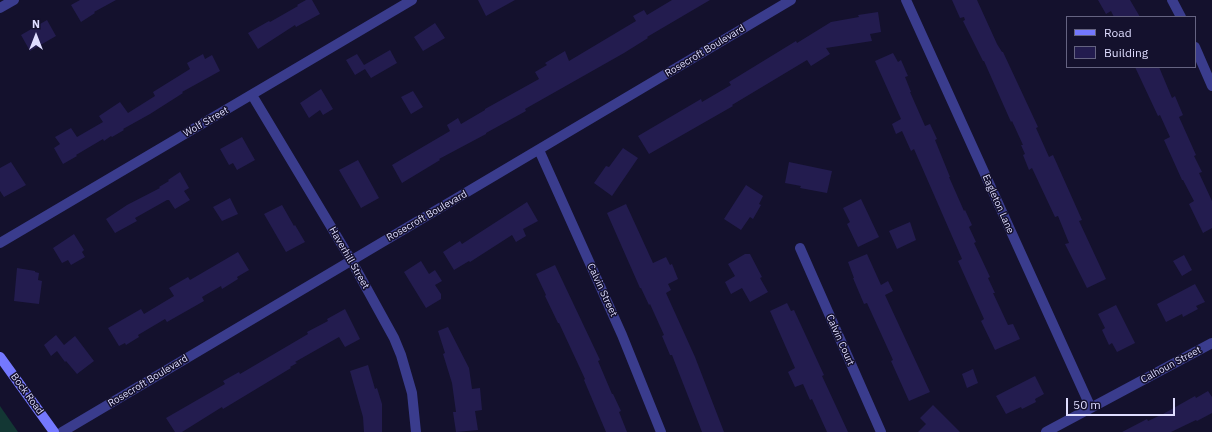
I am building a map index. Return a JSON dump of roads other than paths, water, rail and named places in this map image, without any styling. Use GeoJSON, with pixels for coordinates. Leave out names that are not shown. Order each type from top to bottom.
{"type":"FeatureCollection","features":[{"type":"Feature","properties":{"kind":"main road","name":"Bock Road"},"geometry":{"type":"LineString","coordinates":[[0,357],[54,432]]}},
{"type":"Feature","properties":{"kind":"street"},"geometry":{"type":"LineString","coordinates":[[0,8],[14,0]]}},
{"type":"Feature","properties":{"kind":"street","name":"Wolf Street"},"geometry":{"type":"LineString","coordinates":[[0,243],[412,0]]}},
{"type":"Feature","properties":{"kind":"street","name":"Rosecroft Boulevard"},"geometry":{"type":"LineString","coordinates":[[62,432],[791,0]]}},
{"type":"Feature","properties":{"kind":"street","name":"Eagleton Lane"},"geometry":{"type":"LineString","coordinates":[[906,0],[1091,408]]}},
{"type":"Feature","properties":{"kind":"street"},"geometry":{"type":"LineString","coordinates":[[1172,0],[1180,16]]}},
{"type":"Feature","properties":{"kind":"street"},"geometry":{"type":"LineString","coordinates":[[1196,49],[1212,86]]}},
{"type":"Feature","properties":{"kind":"street","name":"Haverhill Street"},"geometry":{"type":"LineString","coordinates":[[252,95],[351,260],[388,325],[401,355],[412,393],[416,432]]}},
{"type":"Feature","properties":{"kind":"street","name":"Calvin Street"},"geometry":{"type":"LineString","coordinates":[[539,150],[622,335],[661,432]]}},
{"type":"Feature","properties":{"kind":"street","name":"Calvin Court"},"geometry":{"type":"LineString","coordinates":[[800,248],[881,432]]}},
{"type":"Feature","properties":{"kind":"street","name":"Calhoun Street"},"geometry":{"type":"LineString","coordinates":[[1046,432],[1212,343]]}}]}
